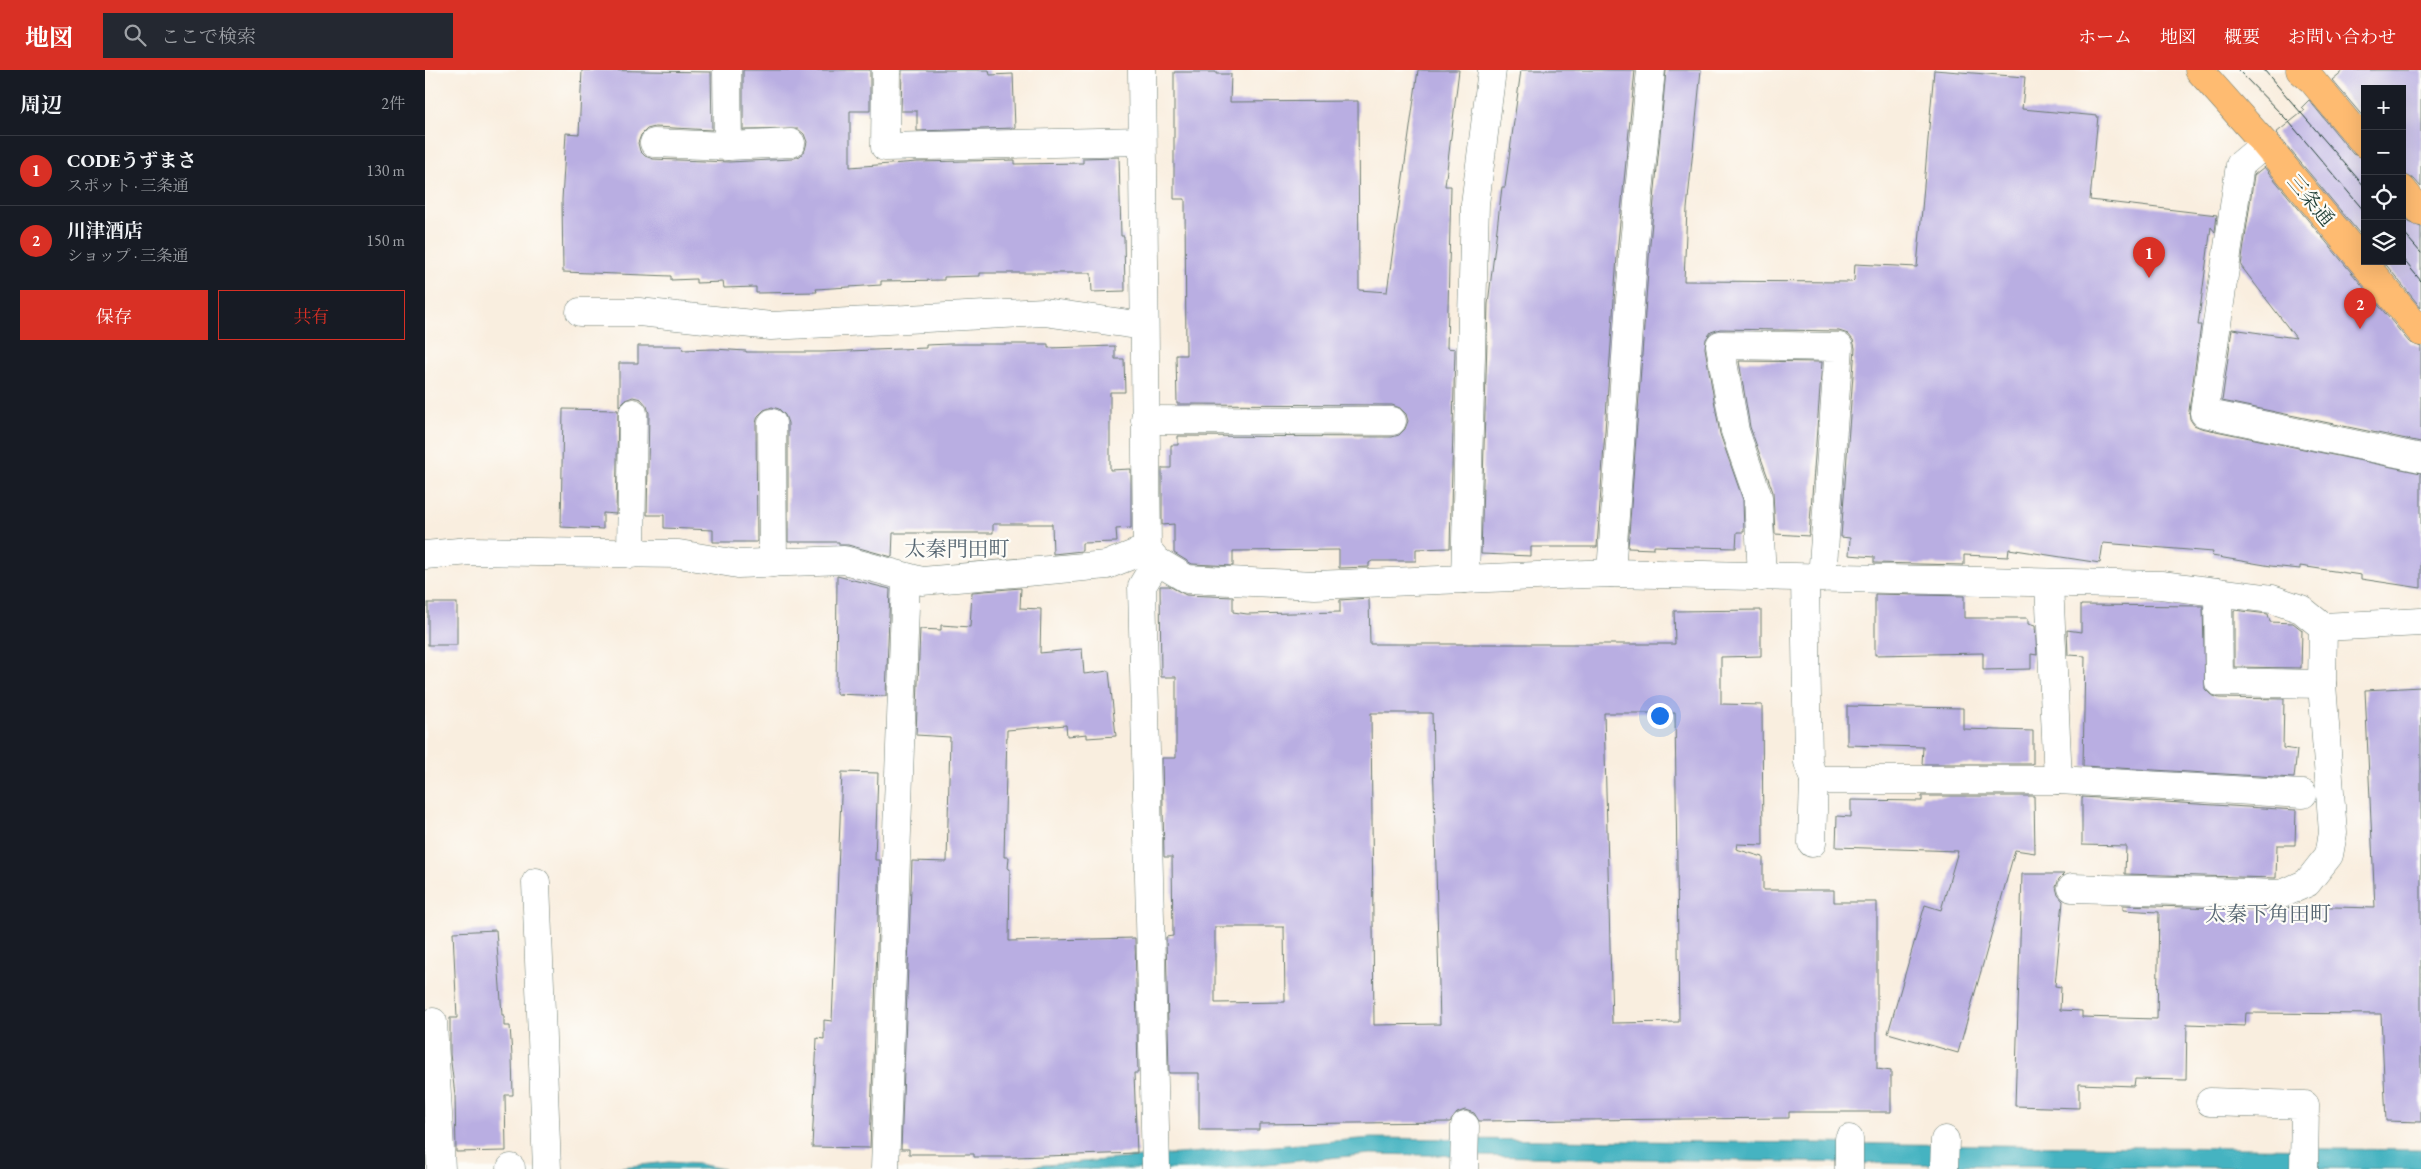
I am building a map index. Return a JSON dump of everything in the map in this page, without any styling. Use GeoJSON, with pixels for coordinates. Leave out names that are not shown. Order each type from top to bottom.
{"type":"FeatureCollection","features":[{"type":"Feature","properties":{"kind":"main road","name":"三条通"},"geometry":{"type":"LineString","coordinates":[[2199,70],[2265,144],[2421,332]]}},
{"type":"Feature","properties":{"kind":"main road"},"geometry":{"type":"LineString","coordinates":[[2300,70],[2312,80],[2361,139]]}},
{"type":"Feature","properties":{"kind":"main road"},"geometry":{"type":"LineString","coordinates":[[2406,194],[2421,212]]}},
{"type":"Feature","properties":{"kind":"street"},"geometry":{"type":"LineString","coordinates":[[727,70],[728,146]]}},
{"type":"Feature","properties":{"kind":"street"},"geometry":{"type":"LineString","coordinates":[[886,70],[885,147],[1142,141]]}},
{"type":"Feature","properties":{"kind":"street"},"geometry":{"type":"LineString","coordinates":[[1142,70],[1145,420],[1152,555],[1142,586],[1155,1161]]}},
{"type":"Feature","properties":{"kind":"street"},"geometry":{"type":"LineString","coordinates":[[1465,580],[1475,204],[1492,70]]}},
{"type":"Feature","properties":{"kind":"street"},"geometry":{"type":"LineString","coordinates":[[1611,573],[1633,243],[1651,70]]}},
{"type":"Feature","properties":{"kind":"street"},"geometry":{"type":"LineString","coordinates":[[654,143],[728,146],[791,143]]}},
{"type":"Feature","properties":{"kind":"street"},"geometry":{"type":"LineString","coordinates":[[2265,144],[2240,165],[2204,413],[2421,458]]}},
{"type":"Feature","properties":{"kind":"street"},"geometry":{"type":"LineString","coordinates":[[580,312],[639,312],[771,326],[1044,312],[1144,326]]}},
{"type":"Feature","properties":{"kind":"street"},"geometry":{"type":"LineString","coordinates":[[1763,577],[1758,497],[1735,431],[1720,345],[1839,347],[1813,578],[1809,762],[1814,780],[1812,843]]}},
{"type":"Feature","properties":{"kind":"street"},"geometry":{"type":"LineString","coordinates":[[631,554],[633,413]]}},
{"type":"Feature","properties":{"kind":"street"},"geometry":{"type":"LineString","coordinates":[[1145,420],[1391,421]]}},
{"type":"Feature","properties":{"kind":"street"},"geometry":{"type":"LineString","coordinates":[[773,423],[773,563]]}},
{"type":"Feature","properties":{"kind":"street"},"geometry":{"type":"LineString","coordinates":[[425,555],[470,551],[679,554],[738,564],[844,560],[922,581],[1107,565],[1152,555],[1187,579],[1315,585],[1611,573],[2161,585],[2272,599],[2301,609],[2323,627],[2421,622]]}},
{"type":"Feature","properties":{"kind":"street"},"geometry":{"type":"LineString","coordinates":[[885,1168],[906,578]]}},
{"type":"Feature","properties":{"kind":"street"},"geometry":{"type":"LineString","coordinates":[[2049,583],[2058,780]]}},
{"type":"Feature","properties":{"kind":"street"},"geometry":{"type":"LineString","coordinates":[[2218,592],[2219,682],[2322,684]]}},
{"type":"Feature","properties":{"kind":"street"},"geometry":{"type":"LineString","coordinates":[[2072,888],[2282,894],[2307,884],[2329,855],[2333,833],[2322,684],[2323,627]]}},
{"type":"Feature","properties":{"kind":"street"},"geometry":{"type":"LineString","coordinates":[[1814,780],[2058,780],[2303,794]]}},
{"type":"Feature","properties":{"kind":"street"},"geometry":{"type":"LineString","coordinates":[[536,882],[547,1169]]}},
{"type":"Feature","properties":{"kind":"street"},"geometry":{"type":"LineString","coordinates":[[433,1022],[441,1169]]}},
{"type":"Feature","properties":{"kind":"street"},"geometry":{"type":"LineString","coordinates":[[2209,1102],[2305,1105],[2304,1157]]}},
{"type":"Feature","properties":{"kind":"street"},"geometry":{"type":"LineString","coordinates":[[1464,1167],[1465,1126]]}},
{"type":"Feature","properties":{"kind":"water"},"geometry":{"type":"Polygon","coordinates":[[[1371,1138],[2421,1150],[2421,1169],[1962,1165],[1371,1154],[1214,1169],[997,1169],[1371,1138]]]}},
{"type":"Feature","properties":{"kind":"water"},"geometry":{"type":"Polygon","coordinates":[[[669,1162],[698,1164],[724,1169],[602,1169],[669,1162]]]}},
{"type":"Feature","properties":{"kind":"building"},"geometry":{"type":"Polygon","coordinates":[[[582,70],[711,72],[712,130],[655,127],[647,129],[641,135],[638,143],[640,151],[645,156],[653,159],[729,162],[792,159],[800,156],[805,150],[807,142],[804,134],[798,129],[743,130],[743,70],[870,70],[870,111],[850,111],[850,167],[917,162],[1015,160],[1015,164],[1083,163],[1083,158],[1119,157],[1121,236],[1124,236],[1125,291],[1092,292],[1091,273],[980,273],[980,276],[944,277],[944,280],[881,281],[881,285],[816,289],[817,292],[756,293],[756,287],[724,288],[723,282],[696,283],[696,279],[671,280],[671,276],[563,272],[562,200],[566,133],[579,134],[582,70]]]}},
{"type":"Feature","properties":{"kind":"building"},"geometry":{"type":"Polygon","coordinates":[[[902,70],[989,70],[990,75],[1013,74],[1015,128],[917,131],[917,111],[901,111],[902,70]]]}},
{"type":"Feature","properties":{"kind":"building"},"geometry":{"type":"Polygon","coordinates":[[[1418,70],[1459,70],[1445,186],[1451,186],[1447,348],[1455,349],[1450,548],[1416,549],[1416,561],[1372,561],[1369,563],[1369,567],[1339,568],[1339,550],[1233,551],[1233,566],[1192,564],[1174,553],[1174,524],[1162,525],[1162,468],[1171,468],[1171,445],[1178,445],[1178,436],[1392,437],[1399,435],[1405,429],[1408,421],[1406,414],[1400,408],[1392,405],[1177,404],[1176,355],[1186,355],[1185,199],[1174,199],[1174,72],[1231,74],[1230,102],[1358,101],[1359,290],[1387,292],[1418,70]]]}},
{"type":"Feature","properties":{"kind":"building"},"geometry":{"type":"Polygon","coordinates":[[[1521,70],[1635,70],[1618,242],[1597,547],[1531,547],[1531,556],[1481,554],[1488,304],[1502,187],[1505,187],[1521,70]]]}},
{"type":"Feature","properties":{"kind":"building"},"geometry":{"type":"Polygon","coordinates":[[[1666,70],[1701,70],[1687,209],[1684,281],[1852,282],[1854,280],[1855,264],[1917,267],[1934,70],[2025,77],[2022,109],[2098,116],[2090,200],[2217,215],[2215,232],[2211,227],[2198,325],[2201,325],[2189,411],[2190,419],[2194,425],[2421,473],[2421,588],[2361,579],[2361,575],[2300,566],[2300,569],[2271,566],[2212,556],[2213,552],[2103,543],[2100,563],[2009,549],[2008,557],[1964,555],[1964,565],[1874,563],[1874,557],[1849,555],[1850,538],[1841,537],[1855,348],[1853,340],[1848,334],[1839,331],[1720,329],[1711,332],[1706,339],[1705,348],[1720,434],[1743,500],[1744,532],[1737,532],[1736,548],[1654,546],[1654,549],[1628,548],[1650,244],[1666,70]]]}},
{"type":"Feature","properties":{"kind":"building"},"geometry":{"type":"Polygon","coordinates":[[[2344,70],[2421,70],[2421,187],[2414,179],[2406,176],[2406,85],[2361,85],[2361,114],[2332,80],[2344,70]]]}},
{"type":"Feature","properties":{"kind":"building"},"geometry":{"type":"Polygon","coordinates":[[[2309,100],[2353,154],[2361,157],[2361,235],[2276,133],[2305,110],[2302,107],[2309,100]]]}},
{"type":"Feature","properties":{"kind":"building"},"geometry":{"type":"Polygon","coordinates":[[[2264,167],[2409,342],[2421,347],[2421,442],[2222,401],[2232,329],[2296,338],[2241,266],[2254,175],[2264,167]]]}},
{"type":"Feature","properties":{"kind":"building"},"geometry":{"type":"Polygon","coordinates":[[[2406,219],[2409,222],[2421,227],[2421,308],[2386,265],[2406,265],[2406,219]]]}},
{"type":"Feature","properties":{"kind":"building"},"geometry":{"type":"Polygon","coordinates":[[[1048,344],[1048,348],[1115,346],[1115,359],[1124,359],[1125,392],[1110,392],[1110,470],[1131,469],[1131,528],[1116,529],[1117,542],[1082,543],[1082,551],[1053,554],[1052,524],[993,524],[993,533],[893,533],[892,557],[848,545],[839,545],[839,542],[788,542],[788,423],[785,415],[779,409],[772,407],[764,410],[758,416],[756,423],[757,542],[713,542],[713,530],[664,528],[664,515],[647,515],[649,413],[647,406],[641,399],[633,397],[625,400],[619,406],[619,363],[638,363],[638,346],[682,346],[683,350],[822,352],[926,348],[926,345],[1048,344]]]}},
{"type":"Feature","properties":{"kind":"building"},"geometry":{"type":"Polygon","coordinates":[[[1739,361],[1822,362],[1809,536],[1775,534],[1773,492],[1750,427],[1739,361]]]}},
{"type":"Feature","properties":{"kind":"building"},"geometry":{"type":"Polygon","coordinates":[[[563,409],[618,410],[616,514],[603,513],[603,529],[561,527],[563,409]]]}},
{"type":"Feature","properties":{"kind":"building"},"geometry":{"type":"Polygon","coordinates":[[[837,576],[890,589],[886,696],[836,694],[837,576]]]}},
{"type":"Feature","properties":{"kind":"building"},"geometry":{"type":"Polygon","coordinates":[[[1160,586],[1169,586],[1186,595],[1233,597],[1233,612],[1247,614],[1340,612],[1340,600],[1369,598],[1370,644],[1675,644],[1674,611],[1761,610],[1761,656],[1721,657],[1721,704],[1762,705],[1763,845],[1737,844],[1736,849],[1763,857],[1763,890],[1834,890],[1834,902],[1877,902],[1877,1069],[1891,1071],[1891,1112],[1789,1112],[1789,1118],[1479,1121],[1474,1113],[1465,1110],[1457,1113],[1450,1122],[1259,1124],[1259,1130],[1199,1130],[1199,1073],[1169,1073],[1166,937],[1173,936],[1172,857],[1164,857],[1162,758],[1176,758],[1176,677],[1161,677],[1160,586]],[[1371,713],[1374,1025],[1440,1024],[1432,713],[1371,713]],[[1604,713],[1612,1023],[1679,1022],[1675,713],[1604,713]],[[1215,927],[1215,1003],[1285,1002],[1284,927],[1215,927]]]}},
{"type":"Feature","properties":{"kind":"building"},"geometry":{"type":"Polygon","coordinates":[[[1021,588],[1020,608],[1041,609],[1040,653],[1082,649],[1084,674],[1109,671],[1116,736],[1087,738],[1087,734],[1067,736],[1066,725],[1007,730],[1004,857],[1009,857],[1008,869],[1010,869],[1009,941],[1135,938],[1138,1073],[1134,1073],[1137,1153],[1014,1157],[974,1157],[974,1154],[909,1154],[909,1149],[901,1149],[912,861],[947,862],[950,737],[916,735],[920,629],[941,630],[941,625],[970,627],[972,592],[1021,588]]]}},
{"type":"Feature","properties":{"kind":"building"},"geometry":{"type":"Polygon","coordinates":[[[1875,594],[1964,596],[1964,618],[2028,618],[2028,624],[2035,626],[2037,655],[2031,654],[2031,669],[1983,670],[1983,653],[1875,655],[1875,594]]]}},
{"type":"Feature","properties":{"kind":"building"},"geometry":{"type":"Polygon","coordinates":[[[428,603],[457,603],[457,645],[428,645],[428,603]]]}},
{"type":"Feature","properties":{"kind":"building"},"geometry":{"type":"Polygon","coordinates":[[[2081,605],[2203,606],[2205,689],[2211,695],[2219,698],[2284,699],[2283,748],[2297,750],[2294,778],[2083,766],[2085,656],[2068,655],[2067,630],[2081,632],[2081,605]]]}},
{"type":"Feature","properties":{"kind":"building"},"geometry":{"type":"Polygon","coordinates":[[[2234,610],[2268,614],[2270,622],[2293,623],[2302,630],[2301,668],[2234,667],[2234,610]]]}},
{"type":"Feature","properties":{"kind":"building"},"geometry":{"type":"Polygon","coordinates":[[[2421,687],[2421,1122],[2386,1121],[2381,1014],[2246,1013],[2245,1026],[2187,1024],[2186,1080],[2135,1079],[2134,1086],[2079,1084],[2079,1108],[2015,1106],[2022,874],[2064,874],[2059,879],[2056,887],[2058,895],[2063,901],[2055,986],[2061,987],[2060,1010],[2082,1011],[2082,1017],[2157,1019],[2159,912],[2123,910],[2123,905],[2282,910],[2294,906],[2375,908],[2365,690],[2421,687]]]}},
{"type":"Feature","properties":{"kind":"building"},"geometry":{"type":"Polygon","coordinates":[[[1847,706],[1963,708],[1963,729],[2033,731],[2033,764],[1922,764],[1923,747],[1847,745],[1847,706]]]}},
{"type":"Feature","properties":{"kind":"building"},"geometry":{"type":"Polygon","coordinates":[[[842,772],[878,773],[875,860],[880,860],[870,1148],[812,1147],[817,1038],[824,1039],[824,1020],[832,1021],[842,772]]]}},
{"type":"Feature","properties":{"kind":"building"},"geometry":{"type":"Polygon","coordinates":[[[1922,796],[2034,796],[2035,853],[2015,850],[1958,1053],[1888,1033],[1925,905],[1941,910],[1958,851],[1836,847],[1837,816],[1851,817],[1851,800],[1922,801],[1922,796]]]}},
{"type":"Feature","properties":{"kind":"building"},"geometry":{"type":"Polygon","coordinates":[[[2082,797],[2296,810],[2295,845],[2277,845],[2276,878],[2125,874],[2126,846],[2082,845],[2082,797]]]}},
{"type":"Feature","properties":{"kind":"building"},"geometry":{"type":"Polygon","coordinates":[[[496,930],[502,1015],[504,1015],[504,1026],[510,1026],[512,1056],[513,1095],[505,1095],[506,1151],[456,1152],[455,1095],[450,1054],[450,1018],[457,1018],[453,932],[496,930]]]}},
{"type":"Feature","properties":{"kind":"tram line"},"geometry":{"type":"LineString","coordinates":[[2238,70],[2289,122],[2361,207]]}},
{"type":"Feature","properties":{"kind":"tram line"},"geometry":{"type":"LineString","coordinates":[[2264,70],[2361,182]]}},
{"type":"Feature","properties":{"kind":"tram line"},"geometry":{"type":"LineString","coordinates":[[2406,236],[2421,253]]}},
{"type":"Feature","properties":{"kind":"tram line"},"geometry":{"type":"LineString","coordinates":[[2406,263],[2421,281]]}},
{"type":"Feature","properties":{"kind":"place","name":"CODEうずまさ"},"geometry":{"type":"Point","coordinates":[2149,278]}},
{"type":"Feature","properties":{"kind":"place","name":"川津酒店"},"geometry":{"type":"Point","coordinates":[2360,329]}},
{"type":"Feature","properties":{"kind":"district","name":"太秦門田町"},"geometry":{"type":"Point","coordinates":[957,549]}},
{"type":"Feature","properties":{"kind":"district","name":"太秦下角田町"},"geometry":{"type":"Point","coordinates":[2268,914]}}]}
